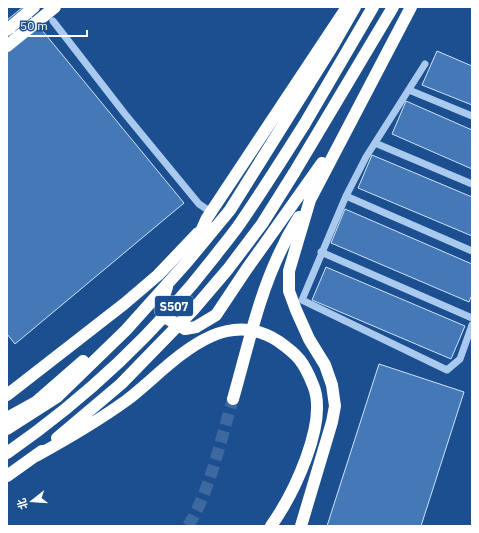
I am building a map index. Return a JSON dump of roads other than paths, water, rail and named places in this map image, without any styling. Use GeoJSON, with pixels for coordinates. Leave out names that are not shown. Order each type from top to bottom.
{"type":"FeatureCollection","features":[{"type":"Feature","properties":{"kind":"highway"},"geometry":{"type":"LineString","coordinates":[[7,46],[55,7]]}},
{"type":"Feature","properties":{"kind":"highway"},"geometry":{"type":"LineString","coordinates":[[190,258],[211,212],[346,7]]}},
{"type":"Feature","properties":{"kind":"highway"},"geometry":{"type":"LineString","coordinates":[[7,428],[56,397],[126,330],[190,258],[230,210],[332,47],[355,7]]}},
{"type":"Feature","properties":{"kind":"highway","name":"S507"},"geometry":{"type":"LineString","coordinates":[[7,453],[38,431],[90,388],[147,336],[196,280],[241,223],[304,125],[373,7]]}},
{"type":"Feature","properties":{"kind":"highway","name":"S507"},"geometry":{"type":"LineString","coordinates":[[7,476],[36,456],[121,384],[193,310],[228,269],[262,224],[393,7]]}},
{"type":"Feature","properties":{"kind":"highway"},"geometry":{"type":"LineString","coordinates":[[232,399],[262,298],[284,243],[310,200],[413,7]]}},
{"type":"Feature","properties":{"kind":"highway"},"geometry":{"type":"LineString","coordinates":[[403,25],[419,7]]}},
{"type":"Feature","properties":{"kind":"highway"},"geometry":{"type":"LineString","coordinates":[[7,30],[31,10]]}},
{"type":"Feature","properties":{"kind":"highway"},"geometry":{"type":"LineString","coordinates":[[169,282],[162,302],[168,319],[185,329],[196,327],[216,315],[246,270],[350,124]]}},
{"type":"Feature","properties":{"kind":"highway"},"geometry":{"type":"LineString","coordinates":[[301,526],[332,422],[335,406],[332,385],[325,365],[309,339],[289,291],[288,271],[310,200]]}},
{"type":"Feature","properties":{"kind":"highway"},"geometry":{"type":"LineString","coordinates":[[7,395],[124,304],[158,275],[204,226]]}},
{"type":"Feature","properties":{"kind":"highway"},"geometry":{"type":"LineString","coordinates":[[7,418],[36,402],[159,293]]}},
{"type":"Feature","properties":{"kind":"highway"},"geometry":{"type":"LineString","coordinates":[[36,456],[72,436],[127,399],[188,349],[205,338],[228,331],[247,330],[269,335],[291,350],[306,366],[315,389],[316,409],[314,434],[304,466],[271,526]]}},
{"type":"Feature","properties":{"kind":"lane"},"geometry":{"type":"LineString","coordinates":[[53,21],[125,114],[199,204],[211,212]]}},
{"type":"Feature","properties":{"kind":"lane"},"geometry":{"type":"LineString","coordinates":[[425,64],[375,143],[346,196],[321,252],[302,300],[447,370],[460,359],[472,325]]}},
{"type":"Feature","properties":{"kind":"lane"},"geometry":{"type":"LineString","coordinates":[[409,90],[472,116]]}},
{"type":"Feature","properties":{"kind":"lane"},"geometry":{"type":"LineString","coordinates":[[375,143],[472,184]]}},
{"type":"Feature","properties":{"kind":"lane"},"geometry":{"type":"LineString","coordinates":[[346,196],[472,250]]}},
{"type":"Feature","properties":{"kind":"lane"},"geometry":{"type":"LineString","coordinates":[[321,252],[472,318]]}},
{"type":"Feature","properties":{"kind":"tunnel"},"geometry":{"type":"LineString","coordinates":[[188,526],[196,512],[209,481],[233,399]]}}]}
